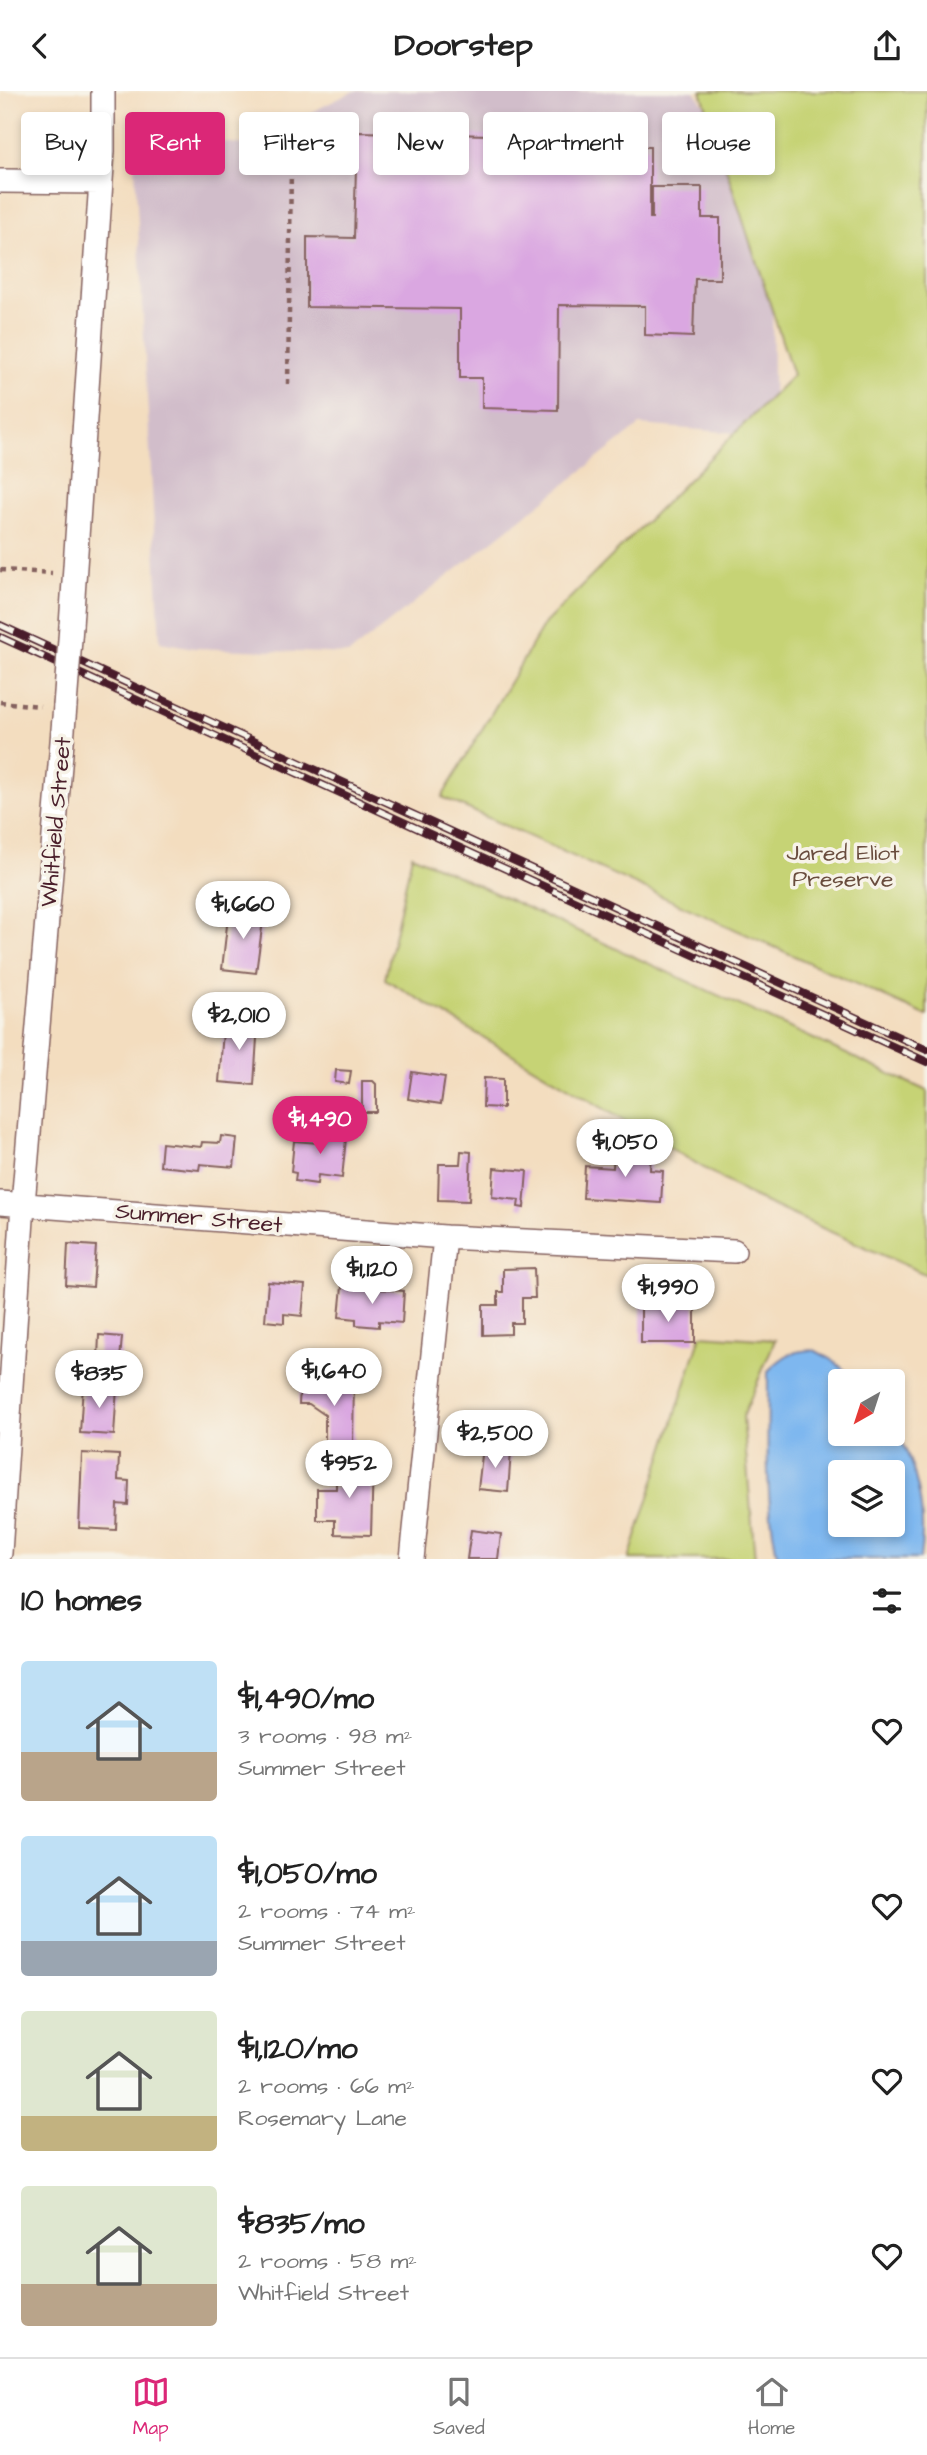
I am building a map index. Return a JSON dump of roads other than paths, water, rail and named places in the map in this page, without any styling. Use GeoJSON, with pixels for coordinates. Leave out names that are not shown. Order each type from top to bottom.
{"type":"FeatureCollection","features":[{"type":"Feature","properties":{"kind":"street","name":"Whitfield Street"},"geometry":{"type":"LineString","coordinates":[[0,1553],[23,1204],[71,625],[103,151],[103,91]]}},
{"type":"Feature","properties":{"kind":"street"},"geometry":{"type":"LineString","coordinates":[[0,181],[100,182]]}},
{"type":"Feature","properties":{"kind":"street","name":"Summer Street"},"geometry":{"type":"LineString","coordinates":[[0,1203],[445,1237],[734,1251]]}},
{"type":"Feature","properties":{"kind":"street"},"geometry":{"type":"LineString","coordinates":[[412,1559],[445,1237]]}},
{"type":"Feature","properties":{"kind":"water"},"geometry":{"type":"Polygon","coordinates":[[[814,1350],[843,1369],[828,1369],[828,1446],[904,1446],[914,1472],[921,1506],[920,1559],[778,1559],[769,1489],[768,1371],[794,1353],[814,1350]]]}},
{"type":"Feature","properties":{"kind":"railway"},"geometry":{"type":"LineString","coordinates":[[0,625],[927,1050]]}},
{"type":"Feature","properties":{"kind":"railway"},"geometry":{"type":"LineString","coordinates":[[0,637],[927,1062]]}},
{"type":"Feature","properties":{"kind":"park label","name":"Jared Eliot Preserve"},"geometry":{"type":"Point","coordinates":[843,866]}}]}
